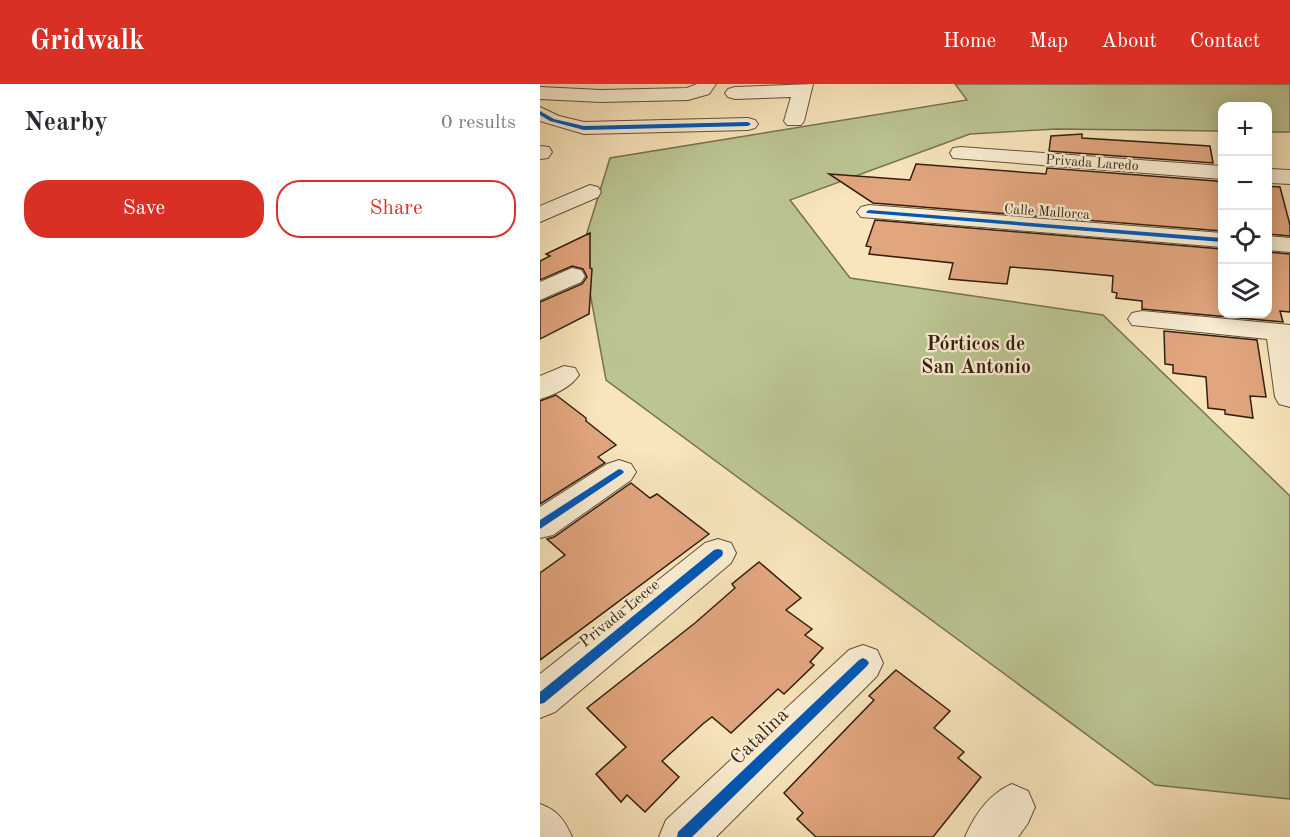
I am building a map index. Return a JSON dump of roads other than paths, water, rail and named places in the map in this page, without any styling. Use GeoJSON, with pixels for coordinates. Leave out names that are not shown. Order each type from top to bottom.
{"type":"FeatureCollection","features":[{"type":"Feature","properties":{"kind":"street"},"geometry":{"type":"LineString","coordinates":[[540,93],[601,96],[688,94],[702,90],[707,84]]}},
{"type":"Feature","properties":{"kind":"street"},"geometry":{"type":"LineString","coordinates":[[735,93],[803,87],[794,121]]}},
{"type":"Feature","properties":{"kind":"street"},"geometry":{"type":"LineString","coordinates":[[540,113],[552,120],[584,128],[748,124]]}},
{"type":"Feature","properties":{"kind":"street","name":"Privada Laredo"},"geometry":{"type":"LineString","coordinates":[[962,153],[1218,173]]}},
{"type":"Feature","properties":{"kind":"street"},"geometry":{"type":"LineString","coordinates":[[1272,176],[1290,177]]}},
{"type":"Feature","properties":{"kind":"street"},"geometry":{"type":"LineString","coordinates":[[540,215],[590,192]]}},
{"type":"Feature","properties":{"kind":"street","name":"Calle Mallorca"},"geometry":{"type":"LineString","coordinates":[[868,212],[1218,240]]}},
{"type":"Feature","properties":{"kind":"street"},"geometry":{"type":"LineString","coordinates":[[1272,243],[1290,245]]}},
{"type":"Feature","properties":{"kind":"street"},"geometry":{"type":"LineString","coordinates":[[540,292],[572,276]]}},
{"type":"Feature","properties":{"kind":"street"},"geometry":{"type":"LineString","coordinates":[[1142,319],[1285,333],[1290,397]]}},
{"type":"Feature","properties":{"kind":"street"},"geometry":{"type":"LineString","coordinates":[[540,525],[619,472]]}},
{"type":"Feature","properties":{"kind":"street","name":"Privada Lecce"},"geometry":{"type":"LineString","coordinates":[[540,699],[718,553]]}},
{"type":"Feature","properties":{"kind":"street","name":"Catalina"},"geometry":{"type":"LineString","coordinates":[[683,837],[862,663]]}},
{"type":"Feature","properties":{"kind":"street"},"geometry":{"type":"LineString","coordinates":[[540,827],[548,837]]}},
{"type":"Feature","properties":{"kind":"district","name":"Pórticos de San Antonio"},"geometry":{"type":"Point","coordinates":[976,356]}}]}
